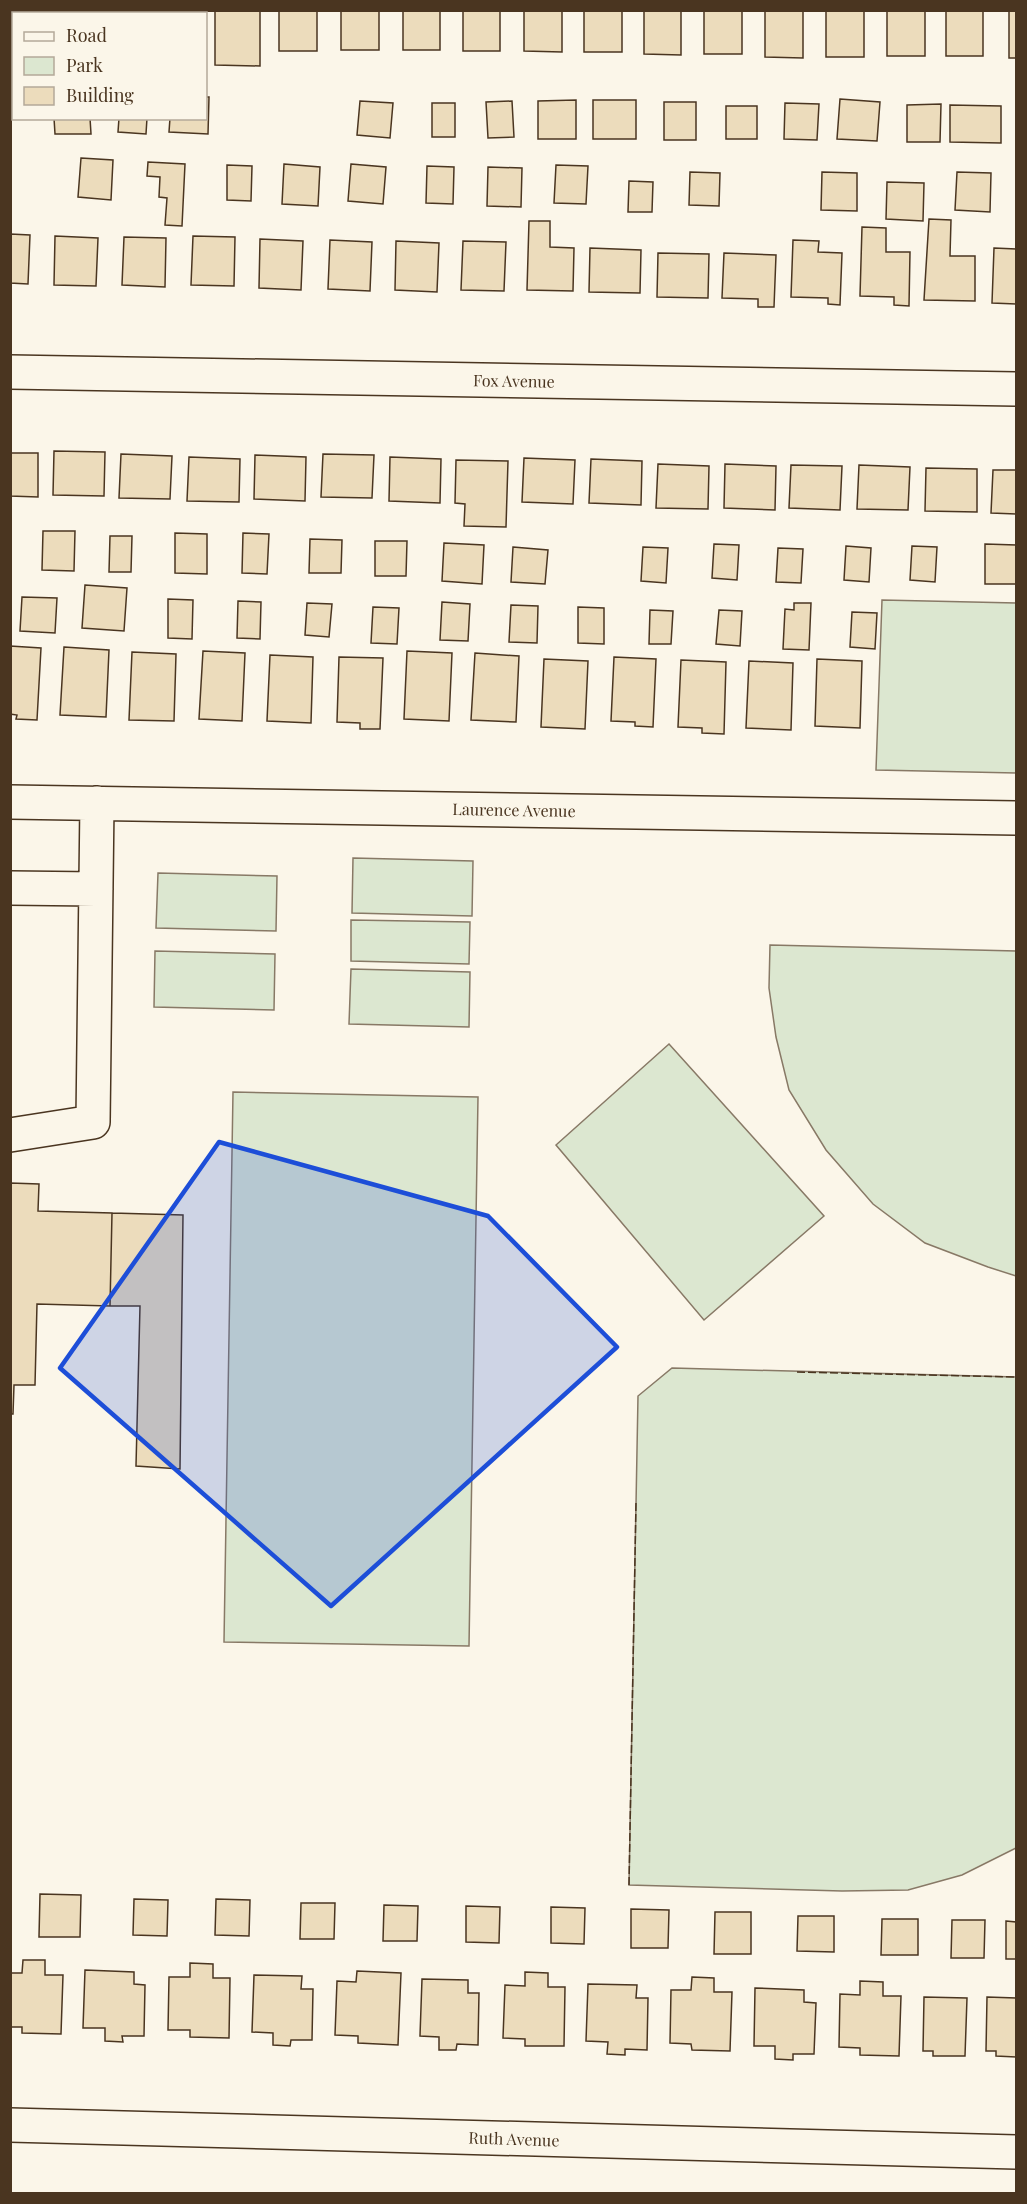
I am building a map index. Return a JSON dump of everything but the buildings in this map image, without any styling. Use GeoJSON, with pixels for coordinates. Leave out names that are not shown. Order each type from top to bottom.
{"type":"FeatureCollection","features":[{"type":"Feature","properties":{"kind":"street","name":"Fox Avenue"},"geometry":{"type":"LineString","coordinates":[[10,372],[1017,389]]}},
{"type":"Feature","properties":{"kind":"street","name":"Laurence Avenue"},"geometry":{"type":"LineString","coordinates":[[10,802],[1017,818]]}},
{"type":"Feature","properties":{"kind":"street"},"geometry":{"type":"LineString","coordinates":[[10,1135],[93,1122],[97,803]]}},
{"type":"Feature","properties":{"kind":"street"},"geometry":{"type":"LineString","coordinates":[[10,888],[96,889]]}},
{"type":"Feature","properties":{"kind":"street","name":"Ruth Avenue"},"geometry":{"type":"LineString","coordinates":[[10,2125],[1017,2152]]}},
{"type":"Feature","properties":{"kind":"highlighted area"},"geometry":{"type":"Polygon","coordinates":[[[219,1142],[488,1216],[617,1347],[331,1606],[60,1368],[219,1142]]]}},
{"type":"Feature","properties":{"kind":"green space"},"geometry":{"type":"Polygon","coordinates":[[[882,600],[1016,603],[1016,773],[876,770],[882,600]]]}},
{"type":"Feature","properties":{"kind":"green space"},"geometry":{"type":"Polygon","coordinates":[[[353,858],[473,861],[472,916],[352,913],[353,858]]]}},
{"type":"Feature","properties":{"kind":"green space"},"geometry":{"type":"Polygon","coordinates":[[[158,873],[277,876],[276,931],[156,928],[158,873]]]}},
{"type":"Feature","properties":{"kind":"green space"},"geometry":{"type":"Polygon","coordinates":[[[351,920],[470,922],[469,964],[351,961],[351,920]]]}},
{"type":"Feature","properties":{"kind":"green space"},"geometry":{"type":"Polygon","coordinates":[[[770,945],[1016,951],[1016,1276],[925,1243],[873,1204],[826,1150],[789,1090],[776,1037],[769,988],[770,945]]]}},
{"type":"Feature","properties":{"kind":"green space"},"geometry":{"type":"Polygon","coordinates":[[[155,951],[275,954],[274,1010],[154,1007],[155,951]]]}},
{"type":"Feature","properties":{"kind":"green space"},"geometry":{"type":"Polygon","coordinates":[[[351,969],[470,972],[469,1027],[349,1024],[351,969]]]}},
{"type":"Feature","properties":{"kind":"green space"},"geometry":{"type":"Polygon","coordinates":[[[669,1044],[824,1216],[704,1320],[556,1145],[669,1044]]]}},
{"type":"Feature","properties":{"kind":"green space"},"geometry":{"type":"Polygon","coordinates":[[[233,1092],[478,1097],[469,1646],[224,1642],[233,1092]]]}},
{"type":"Feature","properties":{"kind":"green space"},"geometry":{"type":"Polygon","coordinates":[[[672,1368],[1016,1377],[1016,1848],[962,1875],[908,1890],[842,1891],[629,1885],[638,1396],[672,1368]]]}},
{"type":"Feature","properties":{"kind":"fence"},"geometry":{"type":"LineString","coordinates":[[797,1372],[1016,1377]]}},
{"type":"Feature","properties":{"kind":"fence"},"geometry":{"type":"LineString","coordinates":[[629,1885],[636,1502]]}}]}
